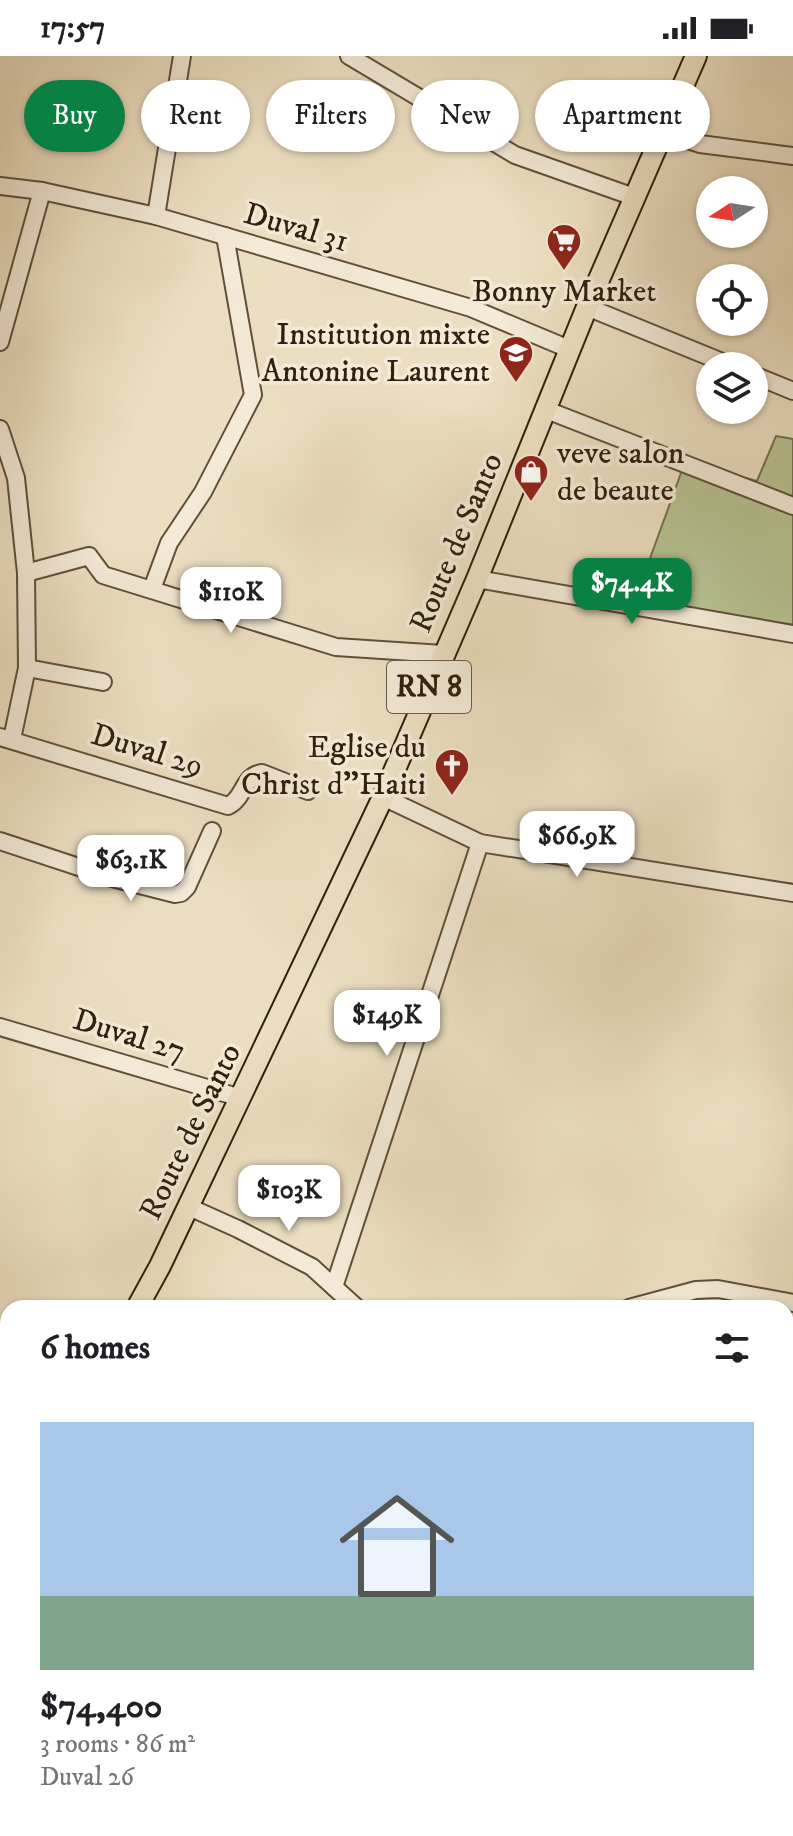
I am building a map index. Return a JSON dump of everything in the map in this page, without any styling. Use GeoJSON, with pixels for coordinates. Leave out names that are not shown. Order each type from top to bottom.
{"type":"FeatureCollection","features":[{"type":"Feature","properties":{"kind":"main road","name":"Route de Santo"},"geometry":{"type":"LineString","coordinates":[[686,80],[696,56]]}},
{"type":"Feature","properties":{"kind":"main road","name":"Route de Santo"},"geometry":{"type":"LineString","coordinates":[[141,1300],[189,1207],[383,797],[654,152]]}},
{"type":"Feature","properties":{"kind":"street"},"geometry":{"type":"LineString","coordinates":[[156,216],[182,56]]}},
{"type":"Feature","properties":{"kind":"street"},"geometry":{"type":"LineString","coordinates":[[349,56],[515,155],[634,197]]}},
{"type":"Feature","properties":{"kind":"street"},"geometry":{"type":"LineString","coordinates":[[710,145],[793,156]]}},
{"type":"Feature","properties":{"kind":"street","name":"Duval 31"},"geometry":{"type":"LineString","coordinates":[[0,186],[42,191],[156,216],[471,308],[569,349]]}},
{"type":"Feature","properties":{"kind":"street"},"geometry":{"type":"LineString","coordinates":[[0,342],[42,191]]}},
{"type":"Feature","properties":{"kind":"street"},"geometry":{"type":"LineString","coordinates":[[152,589],[169,543],[203,492],[253,395],[225,236]]}},
{"type":"Feature","properties":{"kind":"street"},"geometry":{"type":"LineString","coordinates":[[587,307],[698,352]]}},
{"type":"Feature","properties":{"kind":"street"},"geometry":{"type":"LineString","coordinates":[[768,381],[793,391]]}},
{"type":"Feature","properties":{"kind":"street"},"geometry":{"type":"LineString","coordinates":[[544,409],[793,506]]}},
{"type":"Feature","properties":{"kind":"street"},"geometry":{"type":"LineString","coordinates":[[0,429],[16,478],[26,573],[27,668],[6,738]]}},
{"type":"Feature","properties":{"kind":"street"},"geometry":{"type":"LineString","coordinates":[[26,573],[89,556],[103,575],[336,647],[443,654]]}},
{"type":"Feature","properties":{"kind":"street"},"geometry":{"type":"LineString","coordinates":[[477,579],[793,634]]}},
{"type":"Feature","properties":{"kind":"street"},"geometry":{"type":"LineString","coordinates":[[27,668],[103,682]]}},
{"type":"Feature","properties":{"kind":"street","name":"Duval 29"},"geometry":{"type":"LineString","coordinates":[[6,738],[228,806],[235,802],[249,777],[255,774],[262,773],[308,791]]}},
{"type":"Feature","properties":{"kind":"street"},"geometry":{"type":"LineString","coordinates":[[383,797],[480,843],[793,893]]}},
{"type":"Feature","properties":{"kind":"street"},"geometry":{"type":"LineString","coordinates":[[0,841],[112,878],[175,894],[187,887],[212,831]]}},
{"type":"Feature","properties":{"kind":"street"},"geometry":{"type":"LineString","coordinates":[[334,1287],[480,843]]}},
{"type":"Feature","properties":{"kind":"street","name":"Duval 27"},"geometry":{"type":"LineString","coordinates":[[0,1027],[241,1098]]}},
{"type":"Feature","properties":{"kind":"street"},"geometry":{"type":"LineString","coordinates":[[189,1207],[312,1267],[348,1300]]}},
{"type":"Feature","properties":{"kind":"street"},"geometry":{"type":"LineString","coordinates":[[659,1300],[696,1290],[718,1289],[777,1300]]}},
{"type":"Feature","properties":{"kind":"green space"},"geometry":{"type":"Polygon","coordinates":[[[776,436],[793,439],[793,630],[632,608],[685,462],[757,481],[776,436]]]}},
{"type":"Feature","properties":{"kind":"place","name":"Bonny Market"},"geometry":{"type":"Point","coordinates":[564,272]}},
{"type":"Feature","properties":{"kind":"place","name":"Institution mixte Antonine Laurent"},"geometry":{"type":"Point","coordinates":[516,384]}},
{"type":"Feature","properties":{"kind":"place","name":"veve salon de beaute"},"geometry":{"type":"Point","coordinates":[531,503]}},
{"type":"Feature","properties":{"kind":"place","name":"Eglise du Christ d\"Haiti"},"geometry":{"type":"Point","coordinates":[452,797]}}]}
